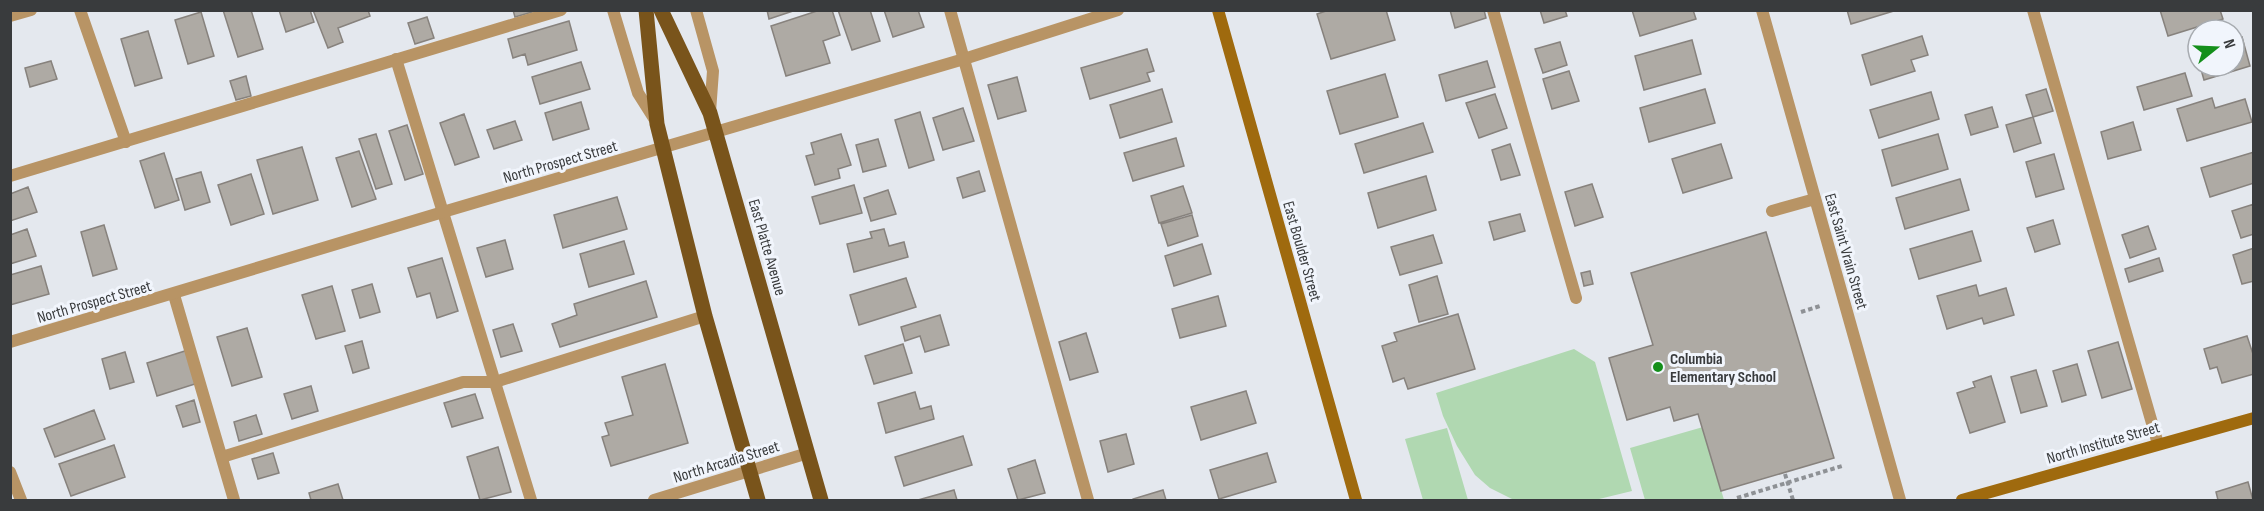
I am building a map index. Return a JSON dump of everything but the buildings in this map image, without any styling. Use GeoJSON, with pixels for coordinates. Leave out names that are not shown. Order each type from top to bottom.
{"type":"FeatureCollection","features":[{"type":"Feature","properties":{"kind":"main road"},"geometry":{"type":"LineString","coordinates":[[646,10],[657,124],[705,316],[758,501]]}},
{"type":"Feature","properties":{"kind":"main road","name":"East Platte Avenue"},"geometry":{"type":"LineString","coordinates":[[661,10],[710,113],[821,501]]}},
{"type":"Feature","properties":{"kind":"street"},"geometry":{"type":"LineString","coordinates":[[10,16],[31,10]]}},
{"type":"Feature","properties":{"kind":"street"},"geometry":{"type":"LineString","coordinates":[[80,10],[126,142]]}},
{"type":"Feature","properties":{"kind":"street"},"geometry":{"type":"LineString","coordinates":[[10,176],[561,10]]}},
{"type":"Feature","properties":{"kind":"street"},"geometry":{"type":"LineString","coordinates":[[613,10],[638,93],[657,124]]}},
{"type":"Feature","properties":{"kind":"street"},"geometry":{"type":"LineString","coordinates":[[696,10],[713,71],[710,113]]}},
{"type":"Feature","properties":{"kind":"street"},"geometry":{"type":"LineString","coordinates":[[950,10],[1088,501]]}},
{"type":"Feature","properties":{"kind":"street","name":"North Prospect Street"},"geometry":{"type":"LineString","coordinates":[[10,342],[964,59],[1118,10]]}},
{"type":"Feature","properties":{"kind":"street","name":"East Boulder Street"},"geometry":{"type":"LineString","coordinates":[[1218,10],[1356,501]]}},
{"type":"Feature","properties":{"kind":"street"},"geometry":{"type":"LineString","coordinates":[[1493,10],[1576,298]]}},
{"type":"Feature","properties":{"kind":"street","name":"East Saint Vrain Street"},"geometry":{"type":"LineString","coordinates":[[1762,10],[1900,501]]}},
{"type":"Feature","properties":{"kind":"street"},"geometry":{"type":"LineString","coordinates":[[2033,10],[2158,444]]}},
{"type":"Feature","properties":{"kind":"street"},"geometry":{"type":"LineString","coordinates":[[396,59],[531,501]]}},
{"type":"Feature","properties":{"kind":"street"},"geometry":{"type":"LineString","coordinates":[[1772,210],[1815,199]]}},
{"type":"Feature","properties":{"kind":"street"},"geometry":{"type":"LineString","coordinates":[[174,295],[234,501]]}},
{"type":"Feature","properties":{"kind":"street"},"geometry":{"type":"LineString","coordinates":[[222,457],[463,382],[495,382],[705,316]]}},
{"type":"Feature","properties":{"kind":"street","name":"North Institute Street"},"geometry":{"type":"LineString","coordinates":[[1962,501],[2253,418]]}},
{"type":"Feature","properties":{"kind":"street","name":"North Arcadia Street"},"geometry":{"type":"LineString","coordinates":[[654,501],[808,453]]}},
{"type":"Feature","properties":{"kind":"street"},"geometry":{"type":"LineString","coordinates":[[10,472],[21,501]]}},
{"type":"Feature","properties":{"kind":"path"},"geometry":{"type":"LineString","coordinates":[[1801,312],[1820,306]]}},
{"type":"Feature","properties":{"kind":"path"},"geometry":{"type":"LineString","coordinates":[[1737,498],[1842,466]]}},
{"type":"Feature","properties":{"kind":"path"},"geometry":{"type":"LineString","coordinates":[[1785,474],[1793,501]]}},
{"type":"Feature","properties":{"kind":"green space"},"geometry":{"type":"Polygon","coordinates":[[[1574,349],[1595,362],[1632,491],[1595,500],[1514,500],[1490,488],[1475,475],[1457,446],[1443,416],[1436,393],[1574,349]]]}},
{"type":"Feature","properties":{"kind":"green space"},"geometry":{"type":"Polygon","coordinates":[[[1703,427],[1724,500],[1645,500],[1630,448],[1703,427]]]}},
{"type":"Feature","properties":{"kind":"green space"},"geometry":{"type":"Polygon","coordinates":[[[1447,428],[1468,500],[1423,500],[1405,439],[1447,428]]]}},
{"type":"Feature","properties":{"kind":"place","name":"Columbia Elementary School"},"geometry":{"type":"Point","coordinates":[1658,367]}}]}
